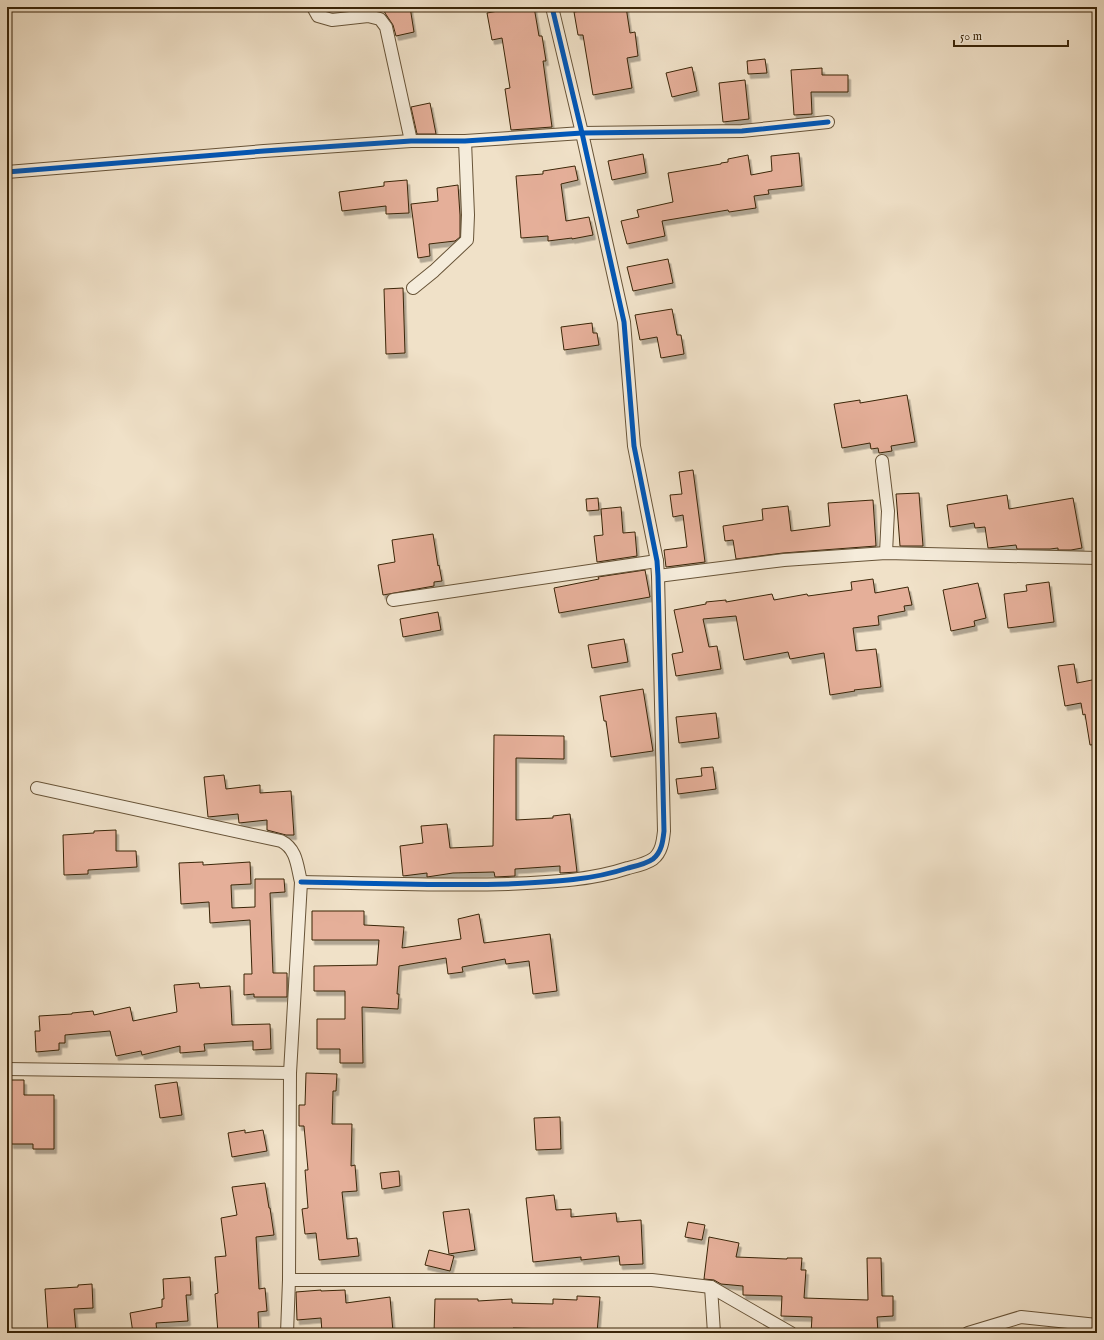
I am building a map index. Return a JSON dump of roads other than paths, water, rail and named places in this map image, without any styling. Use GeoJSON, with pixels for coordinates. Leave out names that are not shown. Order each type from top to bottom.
{"type":"FeatureCollection","features":[{"type":"Feature","properties":{"kind":"street"},"geometry":{"type":"LineString","coordinates":[[313,7],[318,16],[332,20],[368,16],[380,19],[386,27],[411,141]]}},
{"type":"Feature","properties":{"kind":"street"},"geometry":{"type":"LineString","coordinates":[[301,882],[480,884],[554,882],[608,875],[649,862],[655,858],[660,850],[664,831],[657,561],[634,446],[624,322],[552,7]]}},
{"type":"Feature","properties":{"kind":"street"},"geometry":{"type":"LineString","coordinates":[[7,172],[264,150],[411,141],[465,141],[582,133],[742,131],[828,122]]}},
{"type":"Feature","properties":{"kind":"street"},"geometry":{"type":"LineString","coordinates":[[413,288],[434,271],[467,240],[468,214],[465,141]]}},
{"type":"Feature","properties":{"kind":"street"},"geometry":{"type":"LineString","coordinates":[[882,461],[888,511],[886,553]]}},
{"type":"Feature","properties":{"kind":"street"},"geometry":{"type":"LineString","coordinates":[[658,576],[784,560],[886,553],[1097,558]]}},
{"type":"Feature","properties":{"kind":"street"},"geometry":{"type":"LineString","coordinates":[[393,600],[657,561]]}},
{"type":"Feature","properties":{"kind":"street"},"geometry":{"type":"LineString","coordinates":[[37,788],[281,841],[288,845],[293,852],[301,882],[290,1074],[289,1280],[287,1333]]}},
{"type":"Feature","properties":{"kind":"street"},"geometry":{"type":"LineString","coordinates":[[7,1069],[290,1074]]}},
{"type":"Feature","properties":{"kind":"street"},"geometry":{"type":"LineString","coordinates":[[289,1280],[652,1280],[711,1287],[791,1333]]}},
{"type":"Feature","properties":{"kind":"street"},"geometry":{"type":"LineString","coordinates":[[711,1287],[714,1333]]}},
{"type":"Feature","properties":{"kind":"street"},"geometry":{"type":"LineString","coordinates":[[968,1333],[1021,1317],[1097,1325]]}}]}
